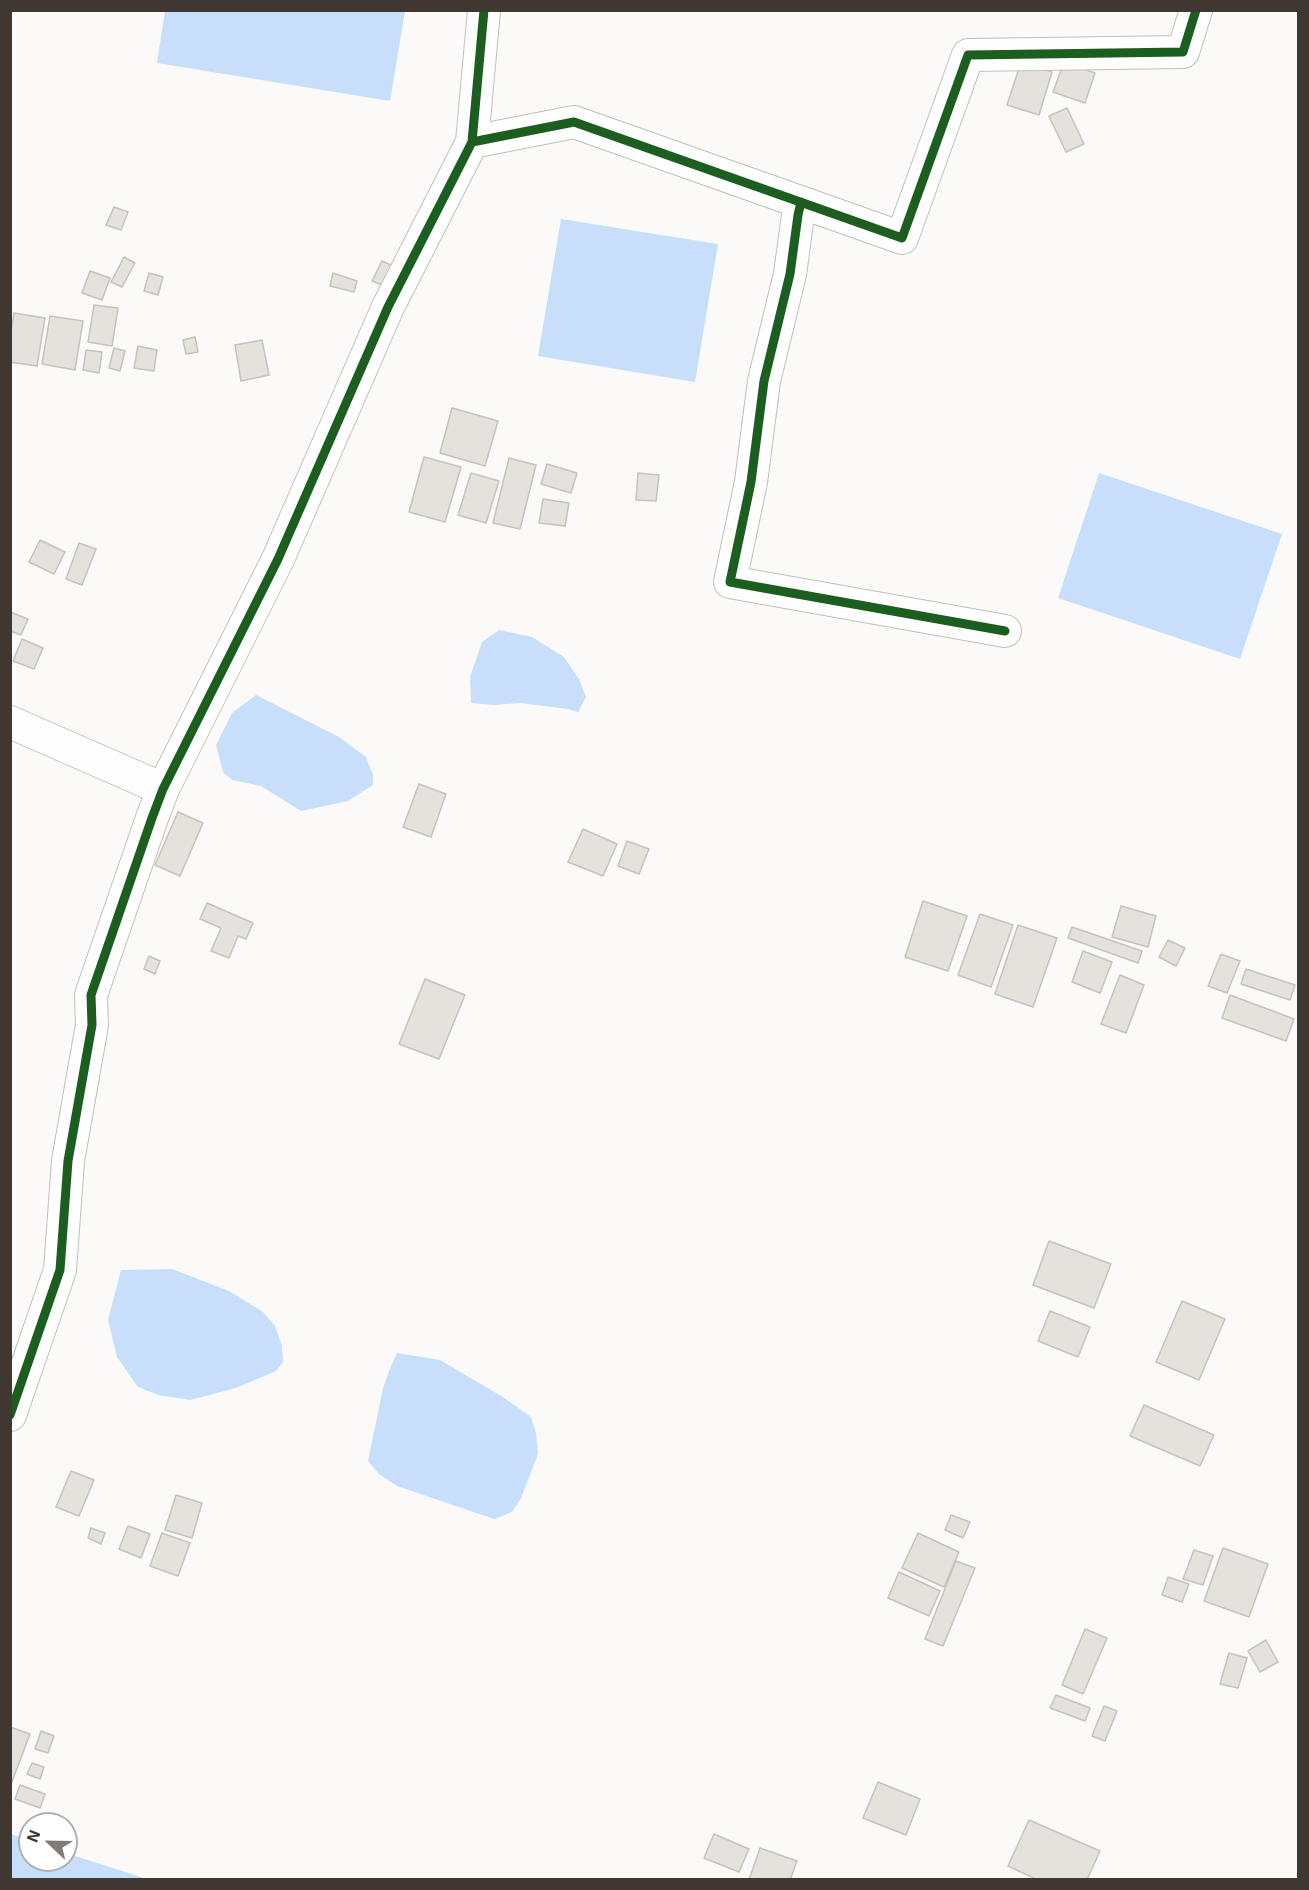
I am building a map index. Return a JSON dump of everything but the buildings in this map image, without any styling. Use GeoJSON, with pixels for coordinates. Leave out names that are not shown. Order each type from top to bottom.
{"type":"FeatureCollection","features":[{"type":"Feature","properties":{"kind":"street"},"geometry":{"type":"LineString","coordinates":[[10,1415],[60,1270],[68,1161],[92,1025],[91,995],[163,789],[278,559],[388,307],[472,142],[484,10]]}},
{"type":"Feature","properties":{"kind":"street"},"geometry":{"type":"LineString","coordinates":[[472,142],[574,122],[902,237],[968,55],[1183,52],[1196,10]]}},
{"type":"Feature","properties":{"kind":"street"},"geometry":{"type":"LineString","coordinates":[[801,202],[790,274],[764,381],[751,482],[730,582],[1005,631]]}},
{"type":"Feature","properties":{"kind":"street"},"geometry":{"type":"LineString","coordinates":[[10,722],[163,789]]}},
{"type":"Feature","properties":{"kind":"water"},"geometry":{"type":"Polygon","coordinates":[[[165,11],[405,11],[390,101],[157,63],[165,11]]]}},
{"type":"Feature","properties":{"kind":"water"},"geometry":{"type":"Polygon","coordinates":[[[561,219],[718,244],[695,382],[538,356],[561,219]]]}},
{"type":"Feature","properties":{"kind":"water"},"geometry":{"type":"Polygon","coordinates":[[[1099,473],[1282,534],[1240,659],[1058,598],[1099,473]]]}},
{"type":"Feature","properties":{"kind":"water"},"geometry":{"type":"Polygon","coordinates":[[[499,630],[532,637],[564,657],[579,679],[586,697],[578,712],[520,703],[494,705],[471,703],[470,677],[482,642],[499,630]]]}},
{"type":"Feature","properties":{"kind":"water"},"geometry":{"type":"Polygon","coordinates":[[[256,695],[339,737],[366,757],[373,775],[373,785],[348,801],[301,811],[261,786],[232,780],[223,772],[216,745],[232,713],[256,695]]]}},
{"type":"Feature","properties":{"kind":"water"},"geometry":{"type":"Polygon","coordinates":[[[172,1269],[229,1291],[263,1312],[275,1326],[282,1346],[283,1362],[276,1371],[236,1388],[190,1400],[158,1395],[138,1387],[117,1357],[108,1320],[121,1270],[172,1269]]]}},
{"type":"Feature","properties":{"kind":"water"},"geometry":{"type":"Polygon","coordinates":[[[397,1353],[440,1360],[503,1397],[531,1417],[536,1433],[538,1454],[521,1498],[512,1512],[494,1519],[397,1486],[379,1474],[368,1461],[383,1388],[397,1353]]]}},
{"type":"Feature","properties":{"kind":"water"},"geometry":{"type":"Polygon","coordinates":[[[11,1834],[18,1837],[18,1872],[78,1872],[78,1857],[147,1879],[11,1879],[11,1834]]]}},
{"type":"Feature","properties":{"kind":"cycle path"},"geometry":{"type":"LineString","coordinates":[[484,10],[472,142],[574,122],[902,238],[968,55],[1183,52],[1196,10]]}},
{"type":"Feature","properties":{"kind":"cycle path"},"geometry":{"type":"LineString","coordinates":[[10,1415],[60,1270],[68,1161],[92,1025],[91,995],[152,818],[163,789],[278,559],[388,307],[472,142]]}},
{"type":"Feature","properties":{"kind":"cycle path"},"geometry":{"type":"LineString","coordinates":[[801,202],[790,274],[764,381],[751,482],[730,582],[1005,631]]}}]}
